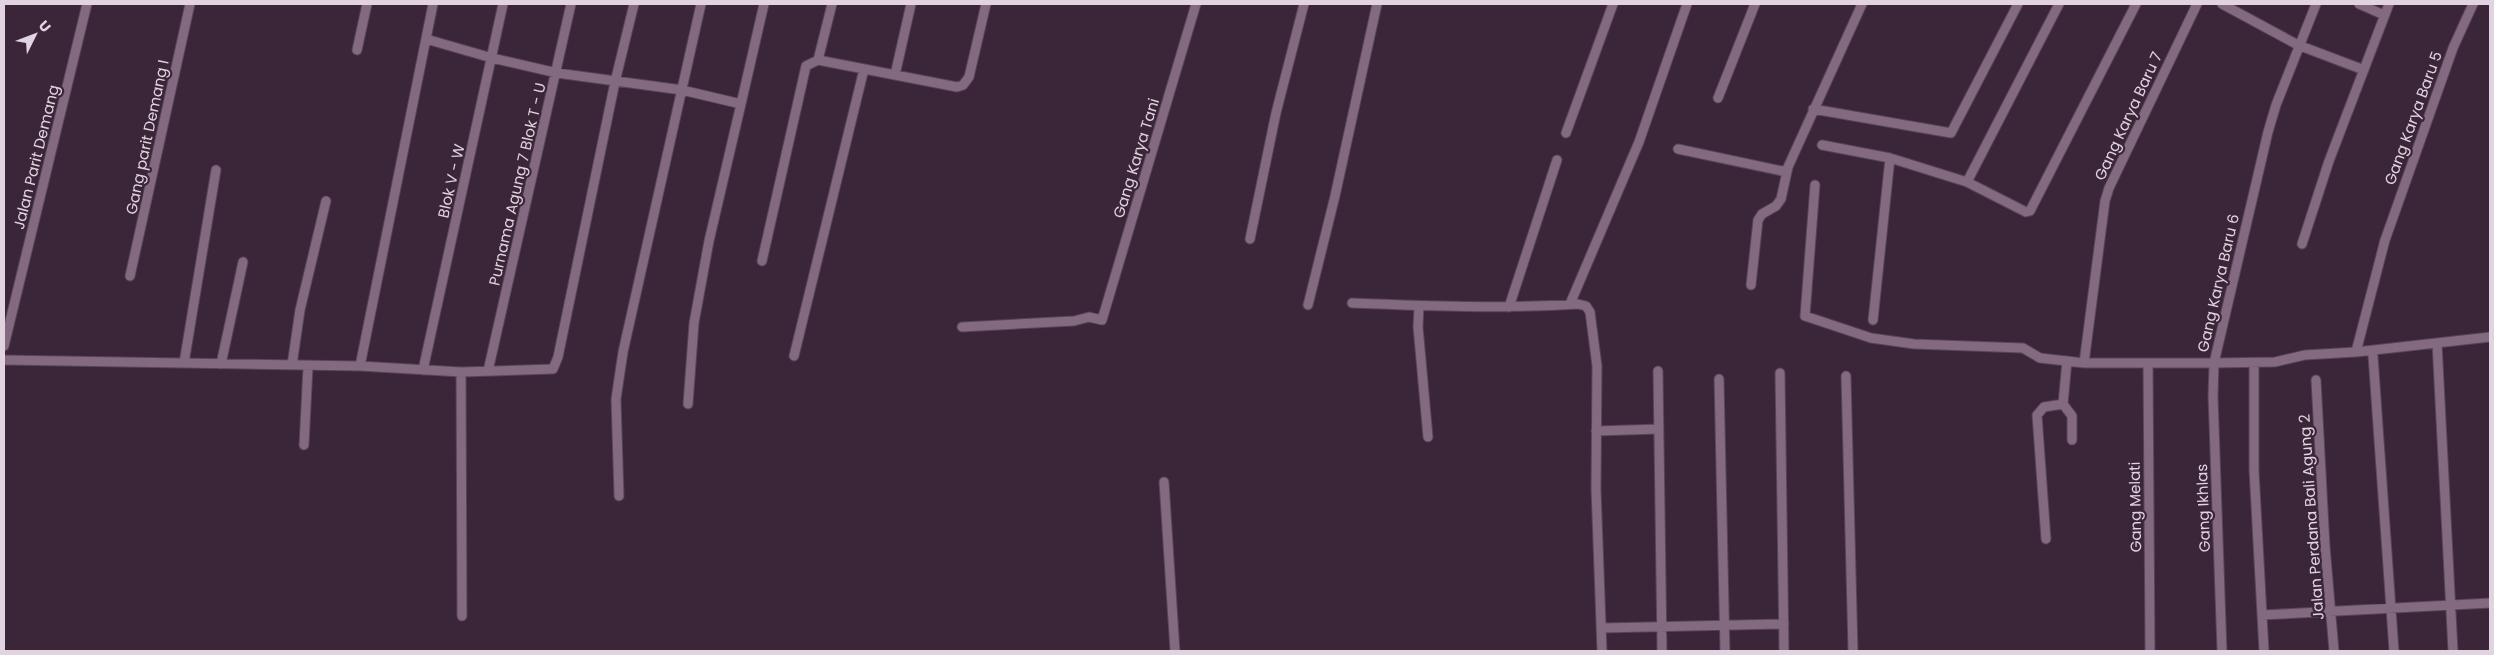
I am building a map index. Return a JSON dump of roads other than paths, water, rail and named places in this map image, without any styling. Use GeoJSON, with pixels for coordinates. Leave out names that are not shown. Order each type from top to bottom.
{"type":"FeatureCollection","features":[{"type":"Feature","properties":{"kind":"street","name":"Jalan Parit Demang"},"geometry":{"type":"LineString","coordinates":[[4,346],[87,4]]}},
{"type":"Feature","properties":{"kind":"street","name":"Gang parit Demang I"},"geometry":{"type":"LineString","coordinates":[[130,276],[190,4]]}},
{"type":"Feature","properties":{"kind":"street"},"geometry":{"type":"LineString","coordinates":[[357,50],[367,4]]}},
{"type":"Feature","properties":{"kind":"street"},"geometry":{"type":"LineString","coordinates":[[360,366],[433,4]]}},
{"type":"Feature","properties":{"kind":"street","name":"Blok V - W"},"geometry":{"type":"LineString","coordinates":[[423,367],[503,4]]}},
{"type":"Feature","properties":{"kind":"street","name":"Purnama Agung 7 Blok T - U"},"geometry":{"type":"LineString","coordinates":[[488,371],[557,73],[571,4]]}},
{"type":"Feature","properties":{"kind":"street"},"geometry":{"type":"LineString","coordinates":[[4,360],[292,365],[308,367],[423,367],[461,372],[549,370],[556,365],[615,82],[634,4]]}},
{"type":"Feature","properties":{"kind":"street"},"geometry":{"type":"LineString","coordinates":[[619,496],[616,399],[642,263],[701,4]]}},
{"type":"Feature","properties":{"kind":"street"},"geometry":{"type":"LineString","coordinates":[[688,404],[694,323],[709,241],[764,4]]}},
{"type":"Feature","properties":{"kind":"street"},"geometry":{"type":"LineString","coordinates":[[818,60],[832,4]]}},
{"type":"Feature","properties":{"kind":"street"},"geometry":{"type":"LineString","coordinates":[[895,75],[910,4]]}},
{"type":"Feature","properties":{"kind":"street"},"geometry":{"type":"LineString","coordinates":[[762,261],[806,66],[818,60],[957,87],[963,85],[970,77],[986,4]]}},
{"type":"Feature","properties":{"kind":"street","name":"Gang Karya Tani"},"geometry":{"type":"LineString","coordinates":[[962,327],[1074,321],[1089,317],[1102,320],[1196,4]]}},
{"type":"Feature","properties":{"kind":"street"},"geometry":{"type":"LineString","coordinates":[[1250,239],[1276,113],[1304,4]]}},
{"type":"Feature","properties":{"kind":"street"},"geometry":{"type":"LineString","coordinates":[[1308,305],[1323,248],[1377,4]]}},
{"type":"Feature","properties":{"kind":"street"},"geometry":{"type":"LineString","coordinates":[[1566,132],[1613,4]]}},
{"type":"Feature","properties":{"kind":"street"},"geometry":{"type":"LineString","coordinates":[[1570,304],[1638,142],[1687,4]]}},
{"type":"Feature","properties":{"kind":"street"},"geometry":{"type":"LineString","coordinates":[[1718,98],[1755,4]]}},
{"type":"Feature","properties":{"kind":"street"},"geometry":{"type":"LineString","coordinates":[[1751,284],[1758,220],[1762,214],[1776,206],[1781,199],[1786,172],[1862,4]]}},
{"type":"Feature","properties":{"kind":"street"},"geometry":{"type":"LineString","coordinates":[[1813,109],[1951,133],[2018,4]]}},
{"type":"Feature","properties":{"kind":"street"},"geometry":{"type":"LineString","coordinates":[[1968,182],[2059,4]]}},
{"type":"Feature","properties":{"kind":"street"},"geometry":{"type":"LineString","coordinates":[[1822,145],[1890,158],[1968,182],[2026,212],[2032,210],[2136,4]]}},
{"type":"Feature","properties":{"kind":"street","name":"Gang Karya Baru 7"},"geometry":{"type":"LineString","coordinates":[[2084,363],[2105,201],[2109,188],[2197,4]]}},
{"type":"Feature","properties":{"kind":"street"},"geometry":{"type":"LineString","coordinates":[[2222,4],[2298,45],[2364,70]]}},
{"type":"Feature","properties":{"kind":"street","name":"Gang Karya Baru 6"},"geometry":{"type":"LineString","coordinates":[[1814,185],[1806,316],[1871,338],[1914,344],[2023,348],[2040,358],[2084,363],[2214,363],[2268,132],[2298,45],[2316,4]]}},
{"type":"Feature","properties":{"kind":"street"},"geometry":{"type":"LineString","coordinates":[[2359,4],[2384,15]]}},
{"type":"Feature","properties":{"kind":"street"},"geometry":{"type":"LineString","coordinates":[[2302,244],[2328,161],[2389,4]]}},
{"type":"Feature","properties":{"kind":"street","name":"Gang Karya Baru 5"},"geometry":{"type":"LineString","coordinates":[[2356,352],[2384,242],[2453,48],[2473,4]]}},
{"type":"Feature","properties":{"kind":"street"},"geometry":{"type":"LineString","coordinates":[[426,39],[492,58],[557,73],[682,90],[741,104]]}},
{"type":"Feature","properties":{"kind":"street"},"geometry":{"type":"LineString","coordinates":[[794,356],[864,69]]}},
{"type":"Feature","properties":{"kind":"street"},"geometry":{"type":"LineString","coordinates":[[1678,150],[1786,172]]}},
{"type":"Feature","properties":{"kind":"street"},"geometry":{"type":"LineString","coordinates":[[1873,320],[1890,158]]}},
{"type":"Feature","properties":{"kind":"street"},"geometry":{"type":"LineString","coordinates":[[1509,307],[1557,160]]}},
{"type":"Feature","properties":{"kind":"street"},"geometry":{"type":"LineString","coordinates":[[184,363],[216,170]]}},
{"type":"Feature","properties":{"kind":"street"},"geometry":{"type":"LineString","coordinates":[[292,365],[300,310],[326,201]]}},
{"type":"Feature","properties":{"kind":"street"},"geometry":{"type":"LineString","coordinates":[[221,364],[243,262]]}},
{"type":"Feature","properties":{"kind":"street"},"geometry":{"type":"LineString","coordinates":[[1352,303],[1419,306],[1509,307],[1570,304],[1586,306],[1590,312],[1597,366],[1596,489],[1602,651]]}},
{"type":"Feature","properties":{"kind":"street"},"geometry":{"type":"LineString","coordinates":[[1419,306],[1418,327],[1428,437]]}},
{"type":"Feature","properties":{"kind":"street"},"geometry":{"type":"LineString","coordinates":[[2214,363],[2275,362],[2305,355],[2356,352],[2490,337]]}},
{"type":"Feature","properties":{"kind":"street"},"geometry":{"type":"LineString","coordinates":[[2437,343],[2453,651]]}},
{"type":"Feature","properties":{"kind":"street"},"geometry":{"type":"LineString","coordinates":[[2373,356],[2394,651]]}},
{"type":"Feature","properties":{"kind":"street"},"geometry":{"type":"LineString","coordinates":[[2067,361],[2063,404],[2072,416],[2072,440]]}},
{"type":"Feature","properties":{"kind":"street","name":"Gang Melati"},"geometry":{"type":"LineString","coordinates":[[2148,363],[2150,651]]}},
{"type":"Feature","properties":{"kind":"street","name":"Gang Ikhlas"},"geometry":{"type":"LineString","coordinates":[[2214,363],[2222,651]]}},
{"type":"Feature","properties":{"kind":"street"},"geometry":{"type":"LineString","coordinates":[[2254,366],[2254,470],[2264,651]]}},
{"type":"Feature","properties":{"kind":"street"},"geometry":{"type":"LineString","coordinates":[[304,445],[308,367]]}},
{"type":"Feature","properties":{"kind":"street"},"geometry":{"type":"LineString","coordinates":[[1658,371],[1662,651]]}},
{"type":"Feature","properties":{"kind":"street"},"geometry":{"type":"LineString","coordinates":[[461,372],[462,616]]}},
{"type":"Feature","properties":{"kind":"street"},"geometry":{"type":"LineString","coordinates":[[1780,373],[1784,651]]}},
{"type":"Feature","properties":{"kind":"street"},"geometry":{"type":"LineString","coordinates":[[1846,376],[1853,651]]}},
{"type":"Feature","properties":{"kind":"street"},"geometry":{"type":"LineString","coordinates":[[1720,379],[1725,651]]}},
{"type":"Feature","properties":{"kind":"street","name":"Jalan Perdana Bali Agung 2"},"geometry":{"type":"LineString","coordinates":[[2316,380],[2325,546],[2334,651]]}},
{"type":"Feature","properties":{"kind":"street"},"geometry":{"type":"LineString","coordinates":[[2046,539],[2037,415],[2044,407],[2063,404]]}},
{"type":"Feature","properties":{"kind":"street"},"geometry":{"type":"LineString","coordinates":[[1596,431],[1659,430]]}},
{"type":"Feature","properties":{"kind":"street"},"geometry":{"type":"LineString","coordinates":[[1164,482],[1176,651]]}},
{"type":"Feature","properties":{"kind":"street"},"geometry":{"type":"LineString","coordinates":[[2262,615],[2490,603]]}},
{"type":"Feature","properties":{"kind":"street"},"geometry":{"type":"LineString","coordinates":[[1602,628],[1661,625],[1784,624]]}}]}
